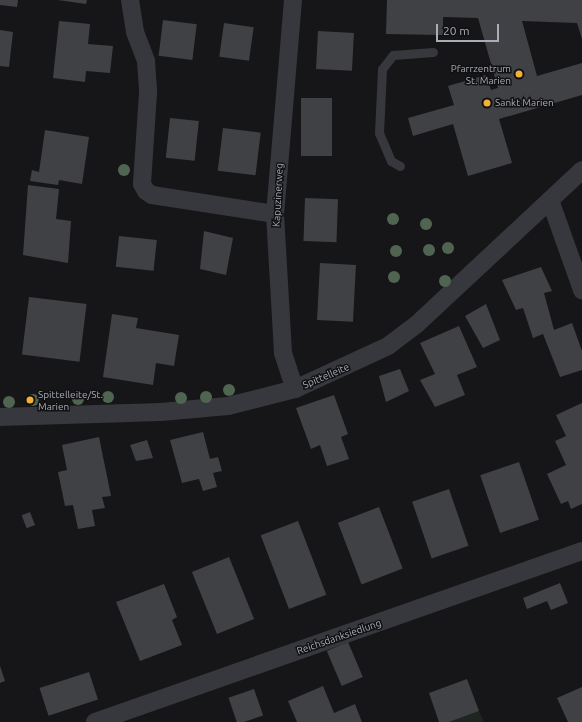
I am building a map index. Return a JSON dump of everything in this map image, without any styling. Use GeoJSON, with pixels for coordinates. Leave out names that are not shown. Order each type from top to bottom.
{"type":"FeatureCollection","features":[{"type":"Feature","properties":{"kind":"street"},"geometry":{"type":"LineString","coordinates":[[130,0],[130,8],[135,32],[146,61],[148,93],[142,184],[146,191],[152,195],[275,214]]}},
{"type":"Feature","properties":{"kind":"street","name":"Kapuzinerweg"},"geometry":{"type":"LineString","coordinates":[[292,0],[275,214],[283,353],[294,389]]}},
{"type":"Feature","properties":{"kind":"street","name":"Spittelleite"},"geometry":{"type":"LineString","coordinates":[[0,417],[160,412],[228,406],[294,389],[355,363],[388,346],[416,325],[582,170]]}},
{"type":"Feature","properties":{"kind":"street"},"geometry":{"type":"LineString","coordinates":[[550,200],[582,290]]}},
{"type":"Feature","properties":{"kind":"street","name":"Reichsdanksiedlung"},"geometry":{"type":"LineString","coordinates":[[95,722],[582,551]]}},
{"type":"Feature","properties":{"kind":"lane"},"geometry":{"type":"LineString","coordinates":[[400,166],[391,161],[379,133],[382,69],[393,55],[433,52]]}},
{"type":"Feature","properties":{"kind":"shaded area"},"geometry":{"type":"Polygon","coordinates":[[[479,711],[484,722],[449,722],[479,711]]]}},
{"type":"Feature","properties":{"kind":"building"},"geometry":{"type":"Polygon","coordinates":[[[0,0],[18,0],[17,7],[0,5],[0,0]]]}},
{"type":"Feature","properties":{"kind":"building"},"geometry":{"type":"Polygon","coordinates":[[[58,0],[87,0],[86,4],[58,0]]]}},
{"type":"Feature","properties":{"kind":"building"},"geometry":{"type":"Polygon","coordinates":[[[387,0],[582,0],[582,39],[577,23],[522,21],[537,76],[582,63],[582,95],[499,119],[512,163],[468,176],[453,124],[413,136],[408,118],[454,105],[448,86],[486,75],[491,90],[498,88],[478,18],[443,17],[443,35],[386,34],[387,0]]]}},
{"type":"Feature","properties":{"kind":"building"},"geometry":{"type":"Polygon","coordinates":[[[163,20],[197,24],[192,60],[159,56],[163,20]]]}},
{"type":"Feature","properties":{"kind":"building"},"geometry":{"type":"Polygon","coordinates":[[[59,21],[90,24],[88,44],[113,46],[110,73],[86,71],[85,82],[53,78],[59,21]]]}},
{"type":"Feature","properties":{"kind":"building"},"geometry":{"type":"Polygon","coordinates":[[[224,23],[254,27],[249,61],[219,57],[224,23]]]}},
{"type":"Feature","properties":{"kind":"building"},"geometry":{"type":"Polygon","coordinates":[[[0,30],[13,32],[9,67],[0,66],[0,30]]]}},
{"type":"Feature","properties":{"kind":"building"},"geometry":{"type":"Polygon","coordinates":[[[318,31],[354,33],[352,71],[316,69],[318,31]]]}},
{"type":"Feature","properties":{"kind":"building"},"geometry":{"type":"Polygon","coordinates":[[[301,98],[332,98],[332,156],[301,156],[301,98]]]}},
{"type":"Feature","properties":{"kind":"building"},"geometry":{"type":"Polygon","coordinates":[[[170,118],[199,121],[195,161],[166,158],[170,118]]]}},
{"type":"Feature","properties":{"kind":"building"},"geometry":{"type":"Polygon","coordinates":[[[223,128],[261,133],[255,175],[218,171],[223,128]]]}},
{"type":"Feature","properties":{"kind":"building"},"geometry":{"type":"Polygon","coordinates":[[[45,130],[89,137],[82,184],[59,180],[58,185],[30,181],[32,170],[39,172],[45,130]]]}},
{"type":"Feature","properties":{"kind":"building"},"geometry":{"type":"Polygon","coordinates":[[[28,185],[59,189],[56,219],[71,221],[68,263],[23,255],[28,185]]]}},
{"type":"Feature","properties":{"kind":"building"},"geometry":{"type":"Polygon","coordinates":[[[305,198],[338,199],[336,242],[303,241],[305,198]]]}},
{"type":"Feature","properties":{"kind":"building"},"geometry":{"type":"Polygon","coordinates":[[[204,231],[233,238],[226,275],[200,269],[204,231]]]}},
{"type":"Feature","properties":{"kind":"building"},"geometry":{"type":"Polygon","coordinates":[[[119,236],[157,240],[154,271],[116,267],[119,236]]]}},
{"type":"Feature","properties":{"kind":"building"},"geometry":{"type":"Polygon","coordinates":[[[320,263],[356,265],[353,322],[317,320],[320,263]]]}},
{"type":"Feature","properties":{"kind":"building"},"geometry":{"type":"Polygon","coordinates":[[[541,267],[552,291],[544,293],[554,330],[572,323],[582,351],[582,370],[560,377],[543,334],[533,338],[523,308],[516,310],[502,280],[541,267]]]}},
{"type":"Feature","properties":{"kind":"building"},"geometry":{"type":"Polygon","coordinates":[[[29,297],[87,304],[79,362],[22,355],[29,297]]]}},
{"type":"Feature","properties":{"kind":"building"},"geometry":{"type":"Polygon","coordinates":[[[486,304],[500,340],[483,348],[465,316],[486,304]]]}},
{"type":"Feature","properties":{"kind":"building"},"geometry":{"type":"Polygon","coordinates":[[[112,314],[138,318],[136,328],[179,335],[174,366],[156,363],[153,385],[103,377],[112,314]]]}},
{"type":"Feature","properties":{"kind":"building"},"geometry":{"type":"Polygon","coordinates":[[[459,326],[477,367],[457,375],[465,395],[435,407],[420,380],[435,374],[420,343],[459,326]]]}},
{"type":"Feature","properties":{"kind":"building"},"geometry":{"type":"Polygon","coordinates":[[[400,369],[409,391],[386,402],[379,376],[400,369]]]}},
{"type":"Feature","properties":{"kind":"building"},"geometry":{"type":"Polygon","coordinates":[[[334,395],[348,434],[341,437],[349,459],[327,466],[320,445],[311,449],[296,408],[334,395]]]}},
{"type":"Feature","properties":{"kind":"building"},"geometry":{"type":"Polygon","coordinates":[[[582,403],[582,504],[571,509],[568,501],[561,504],[547,474],[566,465],[555,441],[566,436],[556,415],[582,403]]]}},
{"type":"Feature","properties":{"kind":"building"},"geometry":{"type":"Polygon","coordinates":[[[203,432],[210,459],[218,457],[222,471],[213,473],[217,487],[203,491],[199,479],[182,483],[170,440],[203,432]]]}},
{"type":"Feature","properties":{"kind":"building"},"geometry":{"type":"Polygon","coordinates":[[[99,437],[111,496],[102,497],[105,508],[92,510],[95,526],[78,529],[73,505],[65,506],[58,472],[67,470],[62,445],[99,437]]]}},
{"type":"Feature","properties":{"kind":"building"},"geometry":{"type":"Polygon","coordinates":[[[147,440],[153,458],[136,461],[130,445],[147,440]]]}},
{"type":"Feature","properties":{"kind":"building"},"geometry":{"type":"Polygon","coordinates":[[[519,462],[539,520],[500,533],[480,475],[519,462]]]}},
{"type":"Feature","properties":{"kind":"building"},"geometry":{"type":"Polygon","coordinates":[[[449,489],[469,546],[432,558],[412,502],[449,489]]]}},
{"type":"Feature","properties":{"kind":"building"},"geometry":{"type":"Polygon","coordinates":[[[379,507],[403,569],[362,584],[338,523],[379,507]]]}},
{"type":"Feature","properties":{"kind":"building"},"geometry":{"type":"Polygon","coordinates":[[[30,512],[35,525],[27,528],[22,515],[30,512]]]}},
{"type":"Feature","properties":{"kind":"building"},"geometry":{"type":"Polygon","coordinates":[[[298,521],[326,595],[289,609],[261,535],[298,521]]]}},
{"type":"Feature","properties":{"kind":"building"},"geometry":{"type":"Polygon","coordinates":[[[229,557],[254,619],[217,634],[192,572],[229,557]]]}},
{"type":"Feature","properties":{"kind":"building"},"geometry":{"type":"Polygon","coordinates":[[[560,583],[568,603],[551,610],[547,601],[527,609],[523,598],[560,583]]]}},
{"type":"Feature","properties":{"kind":"building"},"geometry":{"type":"Polygon","coordinates":[[[164,584],[177,617],[172,620],[182,645],[140,661],[116,602],[164,584]]]}},
{"type":"Feature","properties":{"kind":"building"},"geometry":{"type":"Polygon","coordinates":[[[348,642],[363,677],[342,686],[327,651],[348,642]]]}},
{"type":"Feature","properties":{"kind":"building"},"geometry":{"type":"Polygon","coordinates":[[[0,666],[5,681],[0,683],[0,666]]]}},
{"type":"Feature","properties":{"kind":"building"},"geometry":{"type":"Polygon","coordinates":[[[89,672],[98,700],[49,716],[40,688],[89,672]]]}},
{"type":"Feature","properties":{"kind":"building"},"geometry":{"type":"Polygon","coordinates":[[[467,679],[479,711],[449,722],[439,722],[429,693],[467,679]]]}},
{"type":"Feature","properties":{"kind":"building"},"geometry":{"type":"Polygon","coordinates":[[[323,686],[334,713],[355,704],[362,722],[297,722],[288,701],[323,686]]]}},
{"type":"Feature","properties":{"kind":"building"},"geometry":{"type":"Polygon","coordinates":[[[582,687],[582,722],[568,722],[557,698],[582,687]]]}},
{"type":"Feature","properties":{"kind":"building"},"geometry":{"type":"Polygon","coordinates":[[[254,689],[263,715],[244,722],[237,722],[228,698],[254,689]]]}},
{"type":"Feature","properties":{"kind":"place","name":"Pfarrzentrum St. Marien"},"geometry":{"type":"Point","coordinates":[519,74]}},
{"type":"Feature","properties":{"kind":"place","name":"Sankt Marien"},"geometry":{"type":"Point","coordinates":[487,103]}},
{"type":"Feature","properties":{"kind":"place","name":"Spittelleite/St. Marien"},"geometry":{"type":"Point","coordinates":[30,400]}}]}
